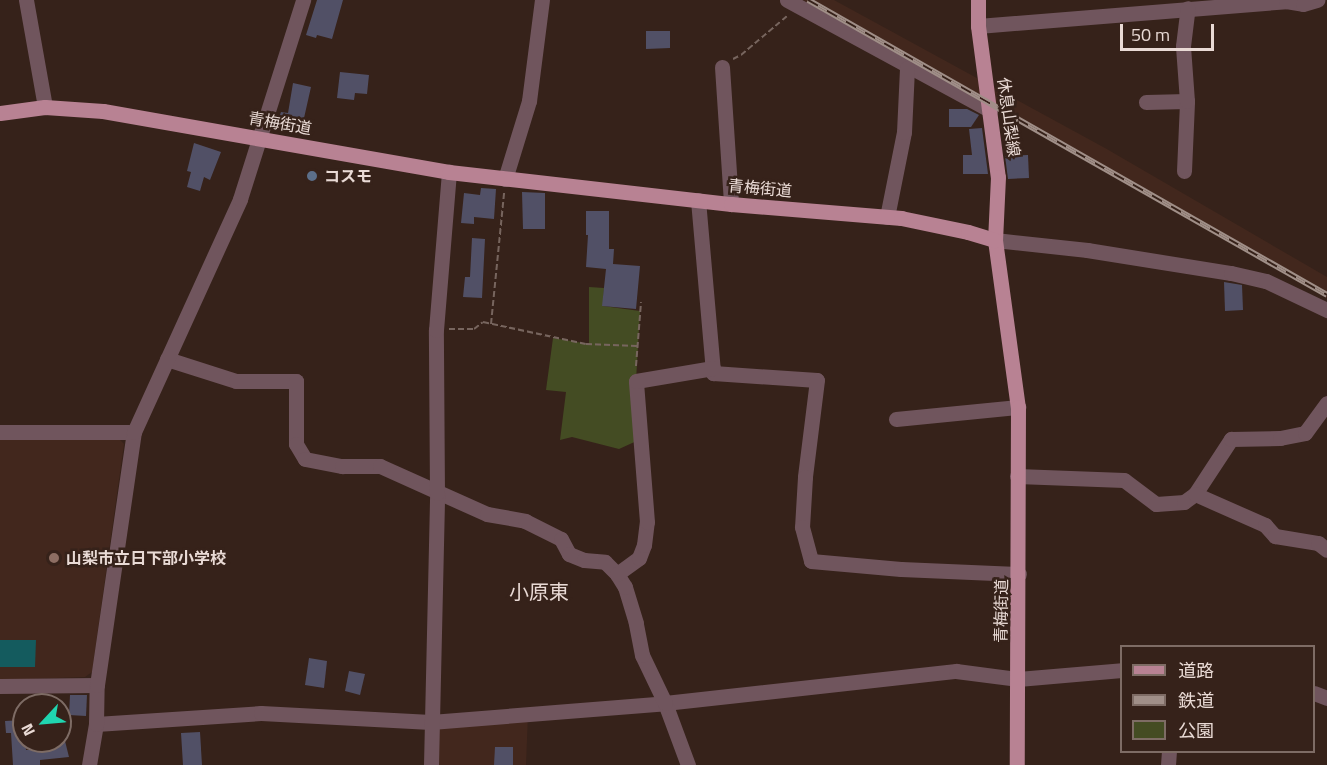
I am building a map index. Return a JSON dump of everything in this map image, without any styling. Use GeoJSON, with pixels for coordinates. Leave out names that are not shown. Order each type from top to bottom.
{"type":"FeatureCollection","features":[{"type":"Feature","properties":{"kind":"main road","name":"休息山梨線"},"geometry":{"type":"LineString","coordinates":[[978,0],[978,26],[998,177],[995,240]]}},
{"type":"Feature","properties":{"kind":"main road","name":"青梅街道"},"geometry":{"type":"LineString","coordinates":[[0,113],[45,107],[103,111],[449,172],[732,204],[886,217],[968,232],[995,240],[1018,407],[1017,765]]}},
{"type":"Feature","properties":{"kind":"street"},"geometry":{"type":"LineString","coordinates":[[26,0],[45,107]]}},
{"type":"Feature","properties":{"kind":"street"},"geometry":{"type":"LineString","coordinates":[[89,765],[96,724],[97,685],[134,432],[240,199],[303,0]]}},
{"type":"Feature","properties":{"kind":"street"},"geometry":{"type":"LineString","coordinates":[[505,179],[529,101],[542,0]]}},
{"type":"Feature","properties":{"kind":"street"},"geometry":{"type":"LineString","coordinates":[[978,26],[1286,1],[1304,4],[1317,0]]}},
{"type":"Feature","properties":{"kind":"street"},"geometry":{"type":"LineString","coordinates":[[793,3],[907,68],[990,110]]}},
{"type":"Feature","properties":{"kind":"street"},"geometry":{"type":"LineString","coordinates":[[1184,171],[1187,101],[1183,46],[1188,8]]}},
{"type":"Feature","properties":{"kind":"street"},"geometry":{"type":"LineString","coordinates":[[722,67],[732,204]]}},
{"type":"Feature","properties":{"kind":"street"},"geometry":{"type":"LineString","coordinates":[[886,217],[904,132],[907,68]]}},
{"type":"Feature","properties":{"kind":"street"},"geometry":{"type":"LineString","coordinates":[[1146,102],[1187,101]]}},
{"type":"Feature","properties":{"kind":"street"},"geometry":{"type":"LineString","coordinates":[[431,765],[437,493],[436,330],[449,172]]}},
{"type":"Feature","properties":{"kind":"street"},"geometry":{"type":"LineString","coordinates":[[698,200],[713,373],[817,380],[805,477],[802,527],[811,561],[901,569],[1019,574]]}},
{"type":"Feature","properties":{"kind":"street"},"geometry":{"type":"LineString","coordinates":[[995,240],[1087,250],[1231,273],[1266,281],[1327,310]]}},
{"type":"Feature","properties":{"kind":"street"},"geometry":{"type":"LineString","coordinates":[[167,359],[236,381],[296,381],[296,444],[305,459],[342,466],[380,466],[487,514],[525,521],[561,539],[568,554],[584,560],[605,562],[617,574],[625,587],[636,623],[642,655],[665,703],[688,765]]}},
{"type":"Feature","properties":{"kind":"street"},"geometry":{"type":"LineString","coordinates":[[617,574],[639,558],[644,545],[647,522],[636,381],[713,368]]}},
{"type":"Feature","properties":{"kind":"street"},"geometry":{"type":"LineString","coordinates":[[1017,476],[1124,480],[1156,504],[1184,502],[1195,494],[1231,439],[1280,438],[1305,433],[1327,402]]}},
{"type":"Feature","properties":{"kind":"street"},"geometry":{"type":"LineString","coordinates":[[896,418],[1018,407]]}},
{"type":"Feature","properties":{"kind":"street"},"geometry":{"type":"LineString","coordinates":[[0,432],[134,432]]}},
{"type":"Feature","properties":{"kind":"street"},"geometry":{"type":"LineString","coordinates":[[1195,494],[1265,525],[1275,536],[1318,543],[1327,550]]}},
{"type":"Feature","properties":{"kind":"street"},"geometry":{"type":"LineString","coordinates":[[96,724],[261,713],[431,722],[665,703],[956,671],[1018,679],[1120,670]]}},
{"type":"Feature","properties":{"kind":"street"},"geometry":{"type":"LineString","coordinates":[[0,686],[97,685]]}},
{"type":"Feature","properties":{"kind":"path"},"geometry":{"type":"LineString","coordinates":[[722,67],[725,62],[741,55],[793,3]]}},
{"type":"Feature","properties":{"kind":"path"},"geometry":{"type":"LineString","coordinates":[[491,324],[505,179]]}},
{"type":"Feature","properties":{"kind":"path"},"geometry":{"type":"LineString","coordinates":[[636,381],[641,302]]}},
{"type":"Feature","properties":{"kind":"path"},"geometry":{"type":"LineString","coordinates":[[436,330],[474,329],[483,322],[586,344],[637,346]]}},
{"type":"Feature","properties":{"kind":"shaded area"},"geometry":{"type":"Polygon","coordinates":[[[803,0],[834,0],[1105,148],[1327,277],[1327,298],[1053,141],[894,56],[803,0]]]}},
{"type":"Feature","properties":{"kind":"shaded area","name":"山梨市立日下部小学校"},"geometry":{"type":"Polygon","coordinates":[[[0,439],[120,440],[124,444],[92,672],[85,677],[0,680],[0,439]]]}},
{"type":"Feature","properties":{"kind":"shaded area"},"geometry":{"type":"Polygon","coordinates":[[[528,714],[526,765],[431,765],[431,722],[528,714]]]}},
{"type":"Feature","properties":{"kind":"green space"},"geometry":{"type":"Polygon","coordinates":[[[589,287],[604,288],[603,306],[640,311],[636,381],[641,439],[619,449],[572,437],[560,440],[566,392],[546,390],[553,338],[589,344],[589,287]]]}},
{"type":"Feature","properties":{"kind":"water"},"geometry":{"type":"Polygon","coordinates":[[[0,640],[36,640],[35,667],[0,667],[0,640]]]}},
{"type":"Feature","properties":{"kind":"building"},"geometry":{"type":"Polygon","coordinates":[[[317,0],[343,0],[332,39],[306,35],[317,0]]]}},
{"type":"Feature","properties":{"kind":"building"},"geometry":{"type":"Polygon","coordinates":[[[646,31],[670,31],[670,48],[646,49],[646,31]]]}},
{"type":"Feature","properties":{"kind":"building"},"geometry":{"type":"Polygon","coordinates":[[[340,72],[369,75],[367,94],[355,93],[354,100],[337,98],[340,72]]]}},
{"type":"Feature","properties":{"kind":"building"},"geometry":{"type":"Polygon","coordinates":[[[293,83],[311,87],[302,127],[278,121],[281,112],[288,113],[293,83]]]}},
{"type":"Feature","properties":{"kind":"building"},"geometry":{"type":"Polygon","coordinates":[[[949,109],[967,109],[979,115],[971,127],[949,127],[949,109]]]}},
{"type":"Feature","properties":{"kind":"building"},"geometry":{"type":"Polygon","coordinates":[[[982,128],[988,174],[963,174],[963,155],[972,155],[969,129],[982,128]]]}},
{"type":"Feature","properties":{"kind":"building"},"geometry":{"type":"Polygon","coordinates":[[[194,143],[221,152],[210,180],[204,177],[200,191],[187,187],[191,172],[187,171],[194,143]]]}},
{"type":"Feature","properties":{"kind":"building"},"geometry":{"type":"Polygon","coordinates":[[[1028,155],[1029,178],[1008,179],[1005,156],[1028,155]]]}},
{"type":"Feature","properties":{"kind":"building"},"geometry":{"type":"Polygon","coordinates":[[[481,188],[496,189],[494,219],[474,217],[474,224],[461,223],[464,193],[480,195],[481,188]]]}},
{"type":"Feature","properties":{"kind":"building"},"geometry":{"type":"Polygon","coordinates":[[[522,192],[545,193],[545,229],[523,229],[522,192]]]}},
{"type":"Feature","properties":{"kind":"building"},"geometry":{"type":"Polygon","coordinates":[[[586,211],[609,211],[609,249],[614,249],[613,264],[640,266],[636,309],[602,306],[606,269],[586,267],[588,235],[586,235],[586,211]]]}},
{"type":"Feature","properties":{"kind":"building"},"geometry":{"type":"Polygon","coordinates":[[[472,238],[485,239],[482,298],[463,297],[465,277],[470,277],[472,238]]]}},
{"type":"Feature","properties":{"kind":"building"},"geometry":{"type":"Polygon","coordinates":[[[1224,282],[1242,285],[1243,310],[1225,311],[1224,282]]]}},
{"type":"Feature","properties":{"kind":"building"},"geometry":{"type":"Polygon","coordinates":[[[309,658],[327,661],[324,688],[305,685],[309,658]]]}},
{"type":"Feature","properties":{"kind":"building"},"geometry":{"type":"Polygon","coordinates":[[[349,671],[365,674],[360,695],[345,691],[349,671]]]}},
{"type":"Feature","properties":{"kind":"building"},"geometry":{"type":"Polygon","coordinates":[[[72,695],[87,695],[86,716],[72,715],[72,695]]]}},
{"type":"Feature","properties":{"kind":"building"},"geometry":{"type":"Polygon","coordinates":[[[5,721],[12,721],[12,749],[11,733],[6,733],[5,721]]]}},
{"type":"Feature","properties":{"kind":"building"},"geometry":{"type":"Polygon","coordinates":[[[200,732],[202,765],[183,765],[181,733],[200,732]]]}},
{"type":"Feature","properties":{"kind":"building"},"geometry":{"type":"Polygon","coordinates":[[[495,747],[513,747],[513,765],[494,765],[495,747]]]}},
{"type":"Feature","properties":{"kind":"building"},"geometry":{"type":"Polygon","coordinates":[[[12,753],[68,753],[69,757],[40,760],[40,765],[13,765],[12,753]]]}},
{"type":"Feature","properties":{"kind":"railway"},"geometry":{"type":"LineString","coordinates":[[808,0],[1327,295]]}},
{"type":"Feature","properties":{"kind":"place","name":"コスモ"},"geometry":{"type":"Point","coordinates":[312,176]}},
{"type":"Feature","properties":{"kind":"place","name":"山梨市立日下部小学校"},"geometry":{"type":"Point","coordinates":[54,558]}},
{"type":"Feature","properties":{"kind":"district","name":"小原東"},"geometry":{"type":"Point","coordinates":[539,591]}}]}
